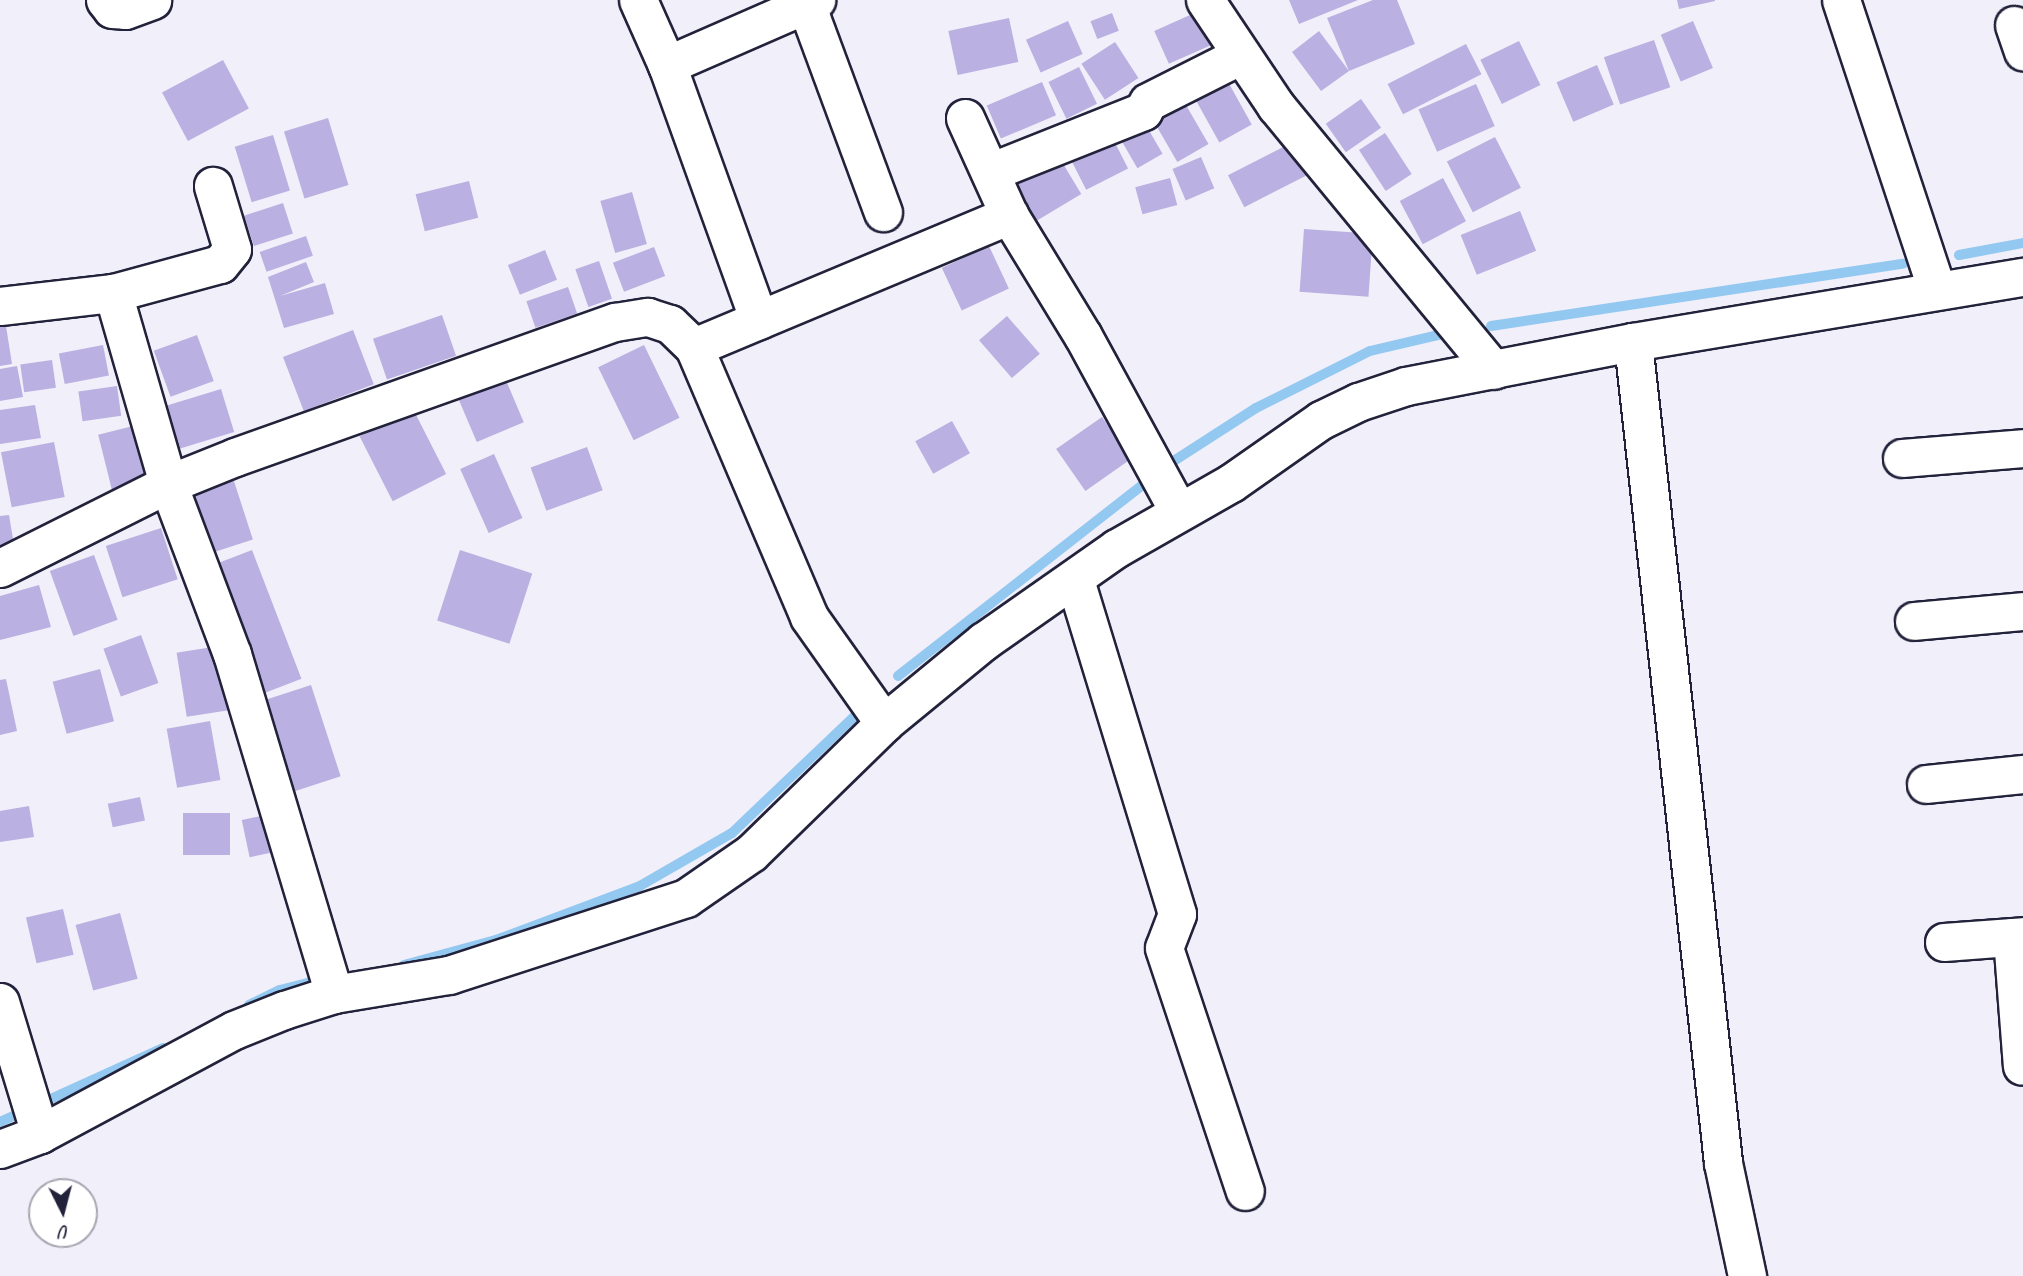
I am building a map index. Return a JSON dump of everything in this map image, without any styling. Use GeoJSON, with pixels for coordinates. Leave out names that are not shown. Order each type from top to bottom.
{"type":"FeatureCollection","features":[{"type":"Feature","properties":{"kind":"street"},"geometry":{"type":"LineString","coordinates":[[105,0],[112,9],[125,10],[152,0]]}},
{"type":"Feature","properties":{"kind":"street"},"geometry":{"type":"LineString","coordinates":[[638,0],[667,65],[759,320]]}},
{"type":"Feature","properties":{"kind":"street"},"geometry":{"type":"LineString","coordinates":[[1205,0],[1276,106],[1494,370]]}},
{"type":"Feature","properties":{"kind":"street"},"geometry":{"type":"LineString","coordinates":[[1840,0],[1936,288]]}},
{"type":"Feature","properties":{"kind":"street"},"geometry":{"type":"LineString","coordinates":[[667,65],[811,2],[883,212]]}},
{"type":"Feature","properties":{"kind":"street"},"geometry":{"type":"LineString","coordinates":[[990,172],[1143,111],[1148,102],[1241,55]]}},
{"type":"Feature","properties":{"kind":"street"},"geometry":{"type":"LineString","coordinates":[[965,118],[1009,215],[1083,336],[1148,462],[1173,503]]}},
{"type":"Feature","properties":{"kind":"street"},"geometry":{"type":"LineString","coordinates":[[0,306],[113,293],[227,259],[230,238],[213,186]]}},
{"type":"Feature","properties":{"kind":"street"},"geometry":{"type":"LineString","coordinates":[[694,347],[1009,215]]}},
{"type":"Feature","properties":{"kind":"street"},"geometry":{"type":"LineString","coordinates":[[0,1150],[35,1116],[234,1030],[331,982],[449,975],[686,898],[751,853],[884,723],[984,641],[1074,580],[1173,503],[1231,483],[1321,420],[1358,402],[1406,386],[1633,342],[1936,288],[2023,277]]}},
{"type":"Feature","properties":{"kind":"street"},"geometry":{"type":"LineString","coordinates":[[113,293],[168,484],[232,654],[331,982]]}},
{"type":"Feature","properties":{"kind":"street"},"geometry":{"type":"LineString","coordinates":[[0,568],[168,484],[627,318],[648,317],[670,324],[694,347],[808,617],[884,723]]}},
{"type":"Feature","properties":{"kind":"street"},"geometry":{"type":"LineString","coordinates":[[1633,342],[1723,1163],[1747,1276]]}},
{"type":"Feature","properties":{"kind":"street"},"geometry":{"type":"LineString","coordinates":[[1902,458],[2023,447]]}},
{"type":"Feature","properties":{"kind":"street"},"geometry":{"type":"LineString","coordinates":[[1074,580],[1177,914],[1164,948],[1245,1191]]}},
{"type":"Feature","properties":{"kind":"street"},"geometry":{"type":"LineString","coordinates":[[1914,621],[2023,611]]}},
{"type":"Feature","properties":{"kind":"street"},"geometry":{"type":"LineString","coordinates":[[1926,784],[2023,774]]}},
{"type":"Feature","properties":{"kind":"street"},"geometry":{"type":"LineString","coordinates":[[1944,942],[2017,936],[2022,1066]]}},
{"type":"Feature","properties":{"kind":"street"},"geometry":{"type":"LineString","coordinates":[[0,1002],[35,1116]]}},
{"type":"Feature","properties":{"kind":"building"},"geometry":{"type":"Polygon","coordinates":[[[1289,0],[1358,0],[1299,24],[1289,0]]]}},
{"type":"Feature","properties":{"kind":"building"},"geometry":{"type":"Polygon","coordinates":[[[1373,0],[1397,0],[1415,44],[1349,71],[1327,18],[1373,0]]]}},
{"type":"Feature","properties":{"kind":"building"},"geometry":{"type":"Polygon","coordinates":[[[1677,0],[1715,0],[1715,1],[1679,9],[1677,0]]]}},
{"type":"Feature","properties":{"kind":"building"},"geometry":{"type":"Polygon","coordinates":[[[1199,11],[1214,44],[1169,64],[1154,31],[1199,11]]]}},
{"type":"Feature","properties":{"kind":"building"},"geometry":{"type":"Polygon","coordinates":[[[1112,13],[1119,31],[1097,39],[1091,21],[1112,13]]]}},
{"type":"Feature","properties":{"kind":"building"},"geometry":{"type":"Polygon","coordinates":[[[1009,18],[1018,62],[958,75],[948,31],[1009,18]]]}},
{"type":"Feature","properties":{"kind":"building"},"geometry":{"type":"Polygon","coordinates":[[[1068,21],[1083,54],[1041,73],[1026,40],[1068,21]]]}},
{"type":"Feature","properties":{"kind":"building"},"geometry":{"type":"Polygon","coordinates":[[[1693,21],[1713,68],[1681,82],[1661,35],[1693,21]]]}},
{"type":"Feature","properties":{"kind":"building"},"geometry":{"type":"Polygon","coordinates":[[[1319,31],[1349,71],[1321,91],[1292,52],[1319,31]]]}},
{"type":"Feature","properties":{"kind":"building"},"geometry":{"type":"Polygon","coordinates":[[[1654,40],[1670,87],[1620,105],[1604,57],[1654,40]]]}},
{"type":"Feature","properties":{"kind":"building"},"geometry":{"type":"Polygon","coordinates":[[[1519,41],[1540,85],[1502,104],[1480,60],[1519,41]]]}},
{"type":"Feature","properties":{"kind":"building"},"geometry":{"type":"Polygon","coordinates":[[[1115,42],[1138,78],[1105,100],[1081,64],[1115,42]]]}},
{"type":"Feature","properties":{"kind":"building"},"geometry":{"type":"Polygon","coordinates":[[[1466,44],[1481,74],[1403,114],[1388,84],[1466,44]]]}},
{"type":"Feature","properties":{"kind":"building"},"geometry":{"type":"Polygon","coordinates":[[[223,60],[249,109],[188,141],[162,92],[223,60]]]}},
{"type":"Feature","properties":{"kind":"building"},"geometry":{"type":"Polygon","coordinates":[[[1597,65],[1614,105],[1573,122],[1556,82],[1597,65]]]}},
{"type":"Feature","properties":{"kind":"building"},"geometry":{"type":"Polygon","coordinates":[[[1079,67],[1097,104],[1066,119],[1048,82],[1079,67]]]}},
{"type":"Feature","properties":{"kind":"building"},"geometry":{"type":"Polygon","coordinates":[[[1227,80],[1252,125],[1219,143],[1195,98],[1227,80]]]}},
{"type":"Feature","properties":{"kind":"building"},"geometry":{"type":"Polygon","coordinates":[[[1042,82],[1056,115],[1001,139],[987,105],[1042,82]]]}},
{"type":"Feature","properties":{"kind":"building"},"geometry":{"type":"Polygon","coordinates":[[[1476,84],[1495,126],[1437,152],[1418,110],[1476,84]]]}},
{"type":"Feature","properties":{"kind":"building"},"geometry":{"type":"Polygon","coordinates":[[[1179,93],[1208,144],[1177,162],[1148,111],[1179,93]]]}},
{"type":"Feature","properties":{"kind":"building"},"geometry":{"type":"Polygon","coordinates":[[[1361,99],[1381,128],[1346,152],[1326,124],[1361,99]]]}},
{"type":"Feature","properties":{"kind":"building"},"geometry":{"type":"Polygon","coordinates":[[[328,118],[348,185],[304,198],[284,131],[328,118]]]}},
{"type":"Feature","properties":{"kind":"building"},"geometry":{"type":"Polygon","coordinates":[[[1143,120],[1162,154],[1137,168],[1118,135],[1143,120]]]}},
{"type":"Feature","properties":{"kind":"building"},"geometry":{"type":"Polygon","coordinates":[[[1109,131],[1128,168],[1086,190],[1067,152],[1109,131]]]}},
{"type":"Feature","properties":{"kind":"building"},"geometry":{"type":"Polygon","coordinates":[[[1385,133],[1412,174],[1386,191],[1359,150],[1385,133]]]}},
{"type":"Feature","properties":{"kind":"building"},"geometry":{"type":"Polygon","coordinates":[[[273,135],[290,190],[252,202],[235,147],[273,135]]]}},
{"type":"Feature","properties":{"kind":"building"},"geometry":{"type":"Polygon","coordinates":[[[1495,137],[1521,188],[1473,212],[1447,162],[1495,137]]]}},
{"type":"Feature","properties":{"kind":"building"},"geometry":{"type":"Polygon","coordinates":[[[1293,142],[1309,174],[1244,207],[1228,175],[1293,142]]]}},
{"type":"Feature","properties":{"kind":"building"},"geometry":{"type":"Polygon","coordinates":[[[1056,152],[1081,194],[1036,221],[1011,179],[1056,152]]]}},
{"type":"Feature","properties":{"kind":"building"},"geometry":{"type":"Polygon","coordinates":[[[1201,157],[1214,188],[1186,200],[1172,169],[1201,157]]]}},
{"type":"Feature","properties":{"kind":"building"},"geometry":{"type":"Polygon","coordinates":[[[1170,178],[1177,205],[1142,214],[1135,187],[1170,178]]]}},
{"type":"Feature","properties":{"kind":"building"},"geometry":{"type":"Polygon","coordinates":[[[1443,178],[1466,221],[1423,244],[1400,201],[1443,178]]]}},
{"type":"Feature","properties":{"kind":"building"},"geometry":{"type":"Polygon","coordinates":[[[469,181],[478,218],[425,231],[416,194],[469,181]]]}},
{"type":"Feature","properties":{"kind":"building"},"geometry":{"type":"Polygon","coordinates":[[[632,192],[647,244],[615,253],[600,201],[632,192]]]}},
{"type":"Feature","properties":{"kind":"building"},"geometry":{"type":"Polygon","coordinates":[[[283,203],[293,233],[254,246],[244,216],[283,203]]]}},
{"type":"Feature","properties":{"kind":"building"},"geometry":{"type":"Polygon","coordinates":[[[1520,211],[1536,251],[1477,275],[1461,235],[1520,211]]]}},
{"type":"Feature","properties":{"kind":"building"},"geometry":{"type":"Polygon","coordinates":[[[1304,229],[1373,234],[1368,297],[1300,292],[1304,229]]]}},
{"type":"Feature","properties":{"kind":"building"},"geometry":{"type":"Polygon","coordinates":[[[306,236],[313,256],[267,272],[260,252],[306,236]]]}},
{"type":"Feature","properties":{"kind":"building"},"geometry":{"type":"Polygon","coordinates":[[[989,246],[1009,289],[962,311],[942,268],[989,246]]]}},
{"type":"Feature","properties":{"kind":"building"},"geometry":{"type":"Polygon","coordinates":[[[654,247],[665,276],[624,292],[613,263],[654,247]]]}},
{"type":"Feature","properties":{"kind":"building"},"geometry":{"type":"Polygon","coordinates":[[[545,250],[557,280],[520,295],[508,265],[545,250]]]}},
{"type":"Feature","properties":{"kind":"building"},"geometry":{"type":"Polygon","coordinates":[[[599,261],[612,299],[588,307],[575,269],[599,261]]]}},
{"type":"Feature","properties":{"kind":"building"},"geometry":{"type":"Polygon","coordinates":[[[306,262],[314,282],[280,296],[325,283],[334,314],[284,328],[268,277],[306,262]]]}},
{"type":"Feature","properties":{"kind":"building"},"geometry":{"type":"Polygon","coordinates":[[[568,287],[577,313],[536,328],[526,301],[568,287]]]}},
{"type":"Feature","properties":{"kind":"building"},"geometry":{"type":"Polygon","coordinates":[[[442,315],[456,356],[387,379],[373,339],[442,315]]]}},
{"type":"Feature","properties":{"kind":"building"},"geometry":{"type":"Polygon","coordinates":[[[1007,316],[1040,354],[1012,378],[979,340],[1007,316]]]}},
{"type":"Feature","properties":{"kind":"building"},"geometry":{"type":"Polygon","coordinates":[[[5,320],[12,364],[0,366],[0,321],[5,320]]]}},
{"type":"Feature","properties":{"kind":"building"},"geometry":{"type":"Polygon","coordinates":[[[353,330],[374,384],[304,411],[283,357],[353,330]]]}},
{"type":"Feature","properties":{"kind":"building"},"geometry":{"type":"Polygon","coordinates":[[[197,335],[214,381],[171,397],[154,351],[197,335]]]}},
{"type":"Feature","properties":{"kind":"building"},"geometry":{"type":"Polygon","coordinates":[[[103,345],[109,375],[65,384],[59,354],[103,345]]]}},
{"type":"Feature","properties":{"kind":"building"},"geometry":{"type":"Polygon","coordinates":[[[644,345],[680,418],[634,440],[598,367],[644,345]]]}},
{"type":"Feature","properties":{"kind":"building"},"geometry":{"type":"Polygon","coordinates":[[[52,360],[56,388],[24,392],[20,364],[52,360]]]}},
{"type":"Feature","properties":{"kind":"building"},"geometry":{"type":"Polygon","coordinates":[[[17,366],[23,397],[0,401],[0,369],[17,366]]]}},
{"type":"Feature","properties":{"kind":"building"},"geometry":{"type":"Polygon","coordinates":[[[505,378],[524,422],[477,442],[458,398],[505,378]]]}},
{"type":"Feature","properties":{"kind":"building"},"geometry":{"type":"Polygon","coordinates":[[[117,386],[121,416],[83,421],[78,391],[117,386]]]}},
{"type":"Feature","properties":{"kind":"building"},"geometry":{"type":"Polygon","coordinates":[[[221,389],[234,432],[178,449],[165,406],[221,389]]]}},
{"type":"Feature","properties":{"kind":"building"},"geometry":{"type":"Polygon","coordinates":[[[35,405],[41,438],[0,444],[0,410],[35,405]]]}},
{"type":"Feature","properties":{"kind":"building"},"geometry":{"type":"Polygon","coordinates":[[[413,409],[446,474],[393,501],[360,436],[413,409]]]}},
{"type":"Feature","properties":{"kind":"building"},"geometry":{"type":"Polygon","coordinates":[[[1102,417],[1131,459],[1085,491],[1056,449],[1102,417]]]}},
{"type":"Feature","properties":{"kind":"building"},"geometry":{"type":"Polygon","coordinates":[[[952,421],[970,453],[933,474],[915,441],[952,421]]]}},
{"type":"Feature","properties":{"kind":"building"},"geometry":{"type":"Polygon","coordinates":[[[137,425],[153,489],[114,499],[98,435],[137,425]]]}},
{"type":"Feature","properties":{"kind":"building"},"geometry":{"type":"Polygon","coordinates":[[[54,442],[65,497],[12,507],[1,452],[54,442]]]}},
{"type":"Feature","properties":{"kind":"building"},"geometry":{"type":"Polygon","coordinates":[[[587,447],[603,490],[546,511],[531,468],[587,447]]]}},
{"type":"Feature","properties":{"kind":"building"},"geometry":{"type":"Polygon","coordinates":[[[494,454],[522,518],[489,533],[460,469],[494,454]]]}},
{"type":"Feature","properties":{"kind":"building"},"geometry":{"type":"Polygon","coordinates":[[[230,469],[253,539],[200,557],[177,486],[230,469]]]}},
{"type":"Feature","properties":{"kind":"building"},"geometry":{"type":"Polygon","coordinates":[[[9,515],[15,551],[0,553],[0,516],[9,515]]]}},
{"type":"Feature","properties":{"kind":"building"},"geometry":{"type":"Polygon","coordinates":[[[161,528],[178,579],[123,597],[106,546],[161,528]]]}},
{"type":"Feature","properties":{"kind":"building"},"geometry":{"type":"Polygon","coordinates":[[[252,550],[301,679],[261,694],[212,565],[252,550]]]}},
{"type":"Feature","properties":{"kind":"building"},"geometry":{"type":"Polygon","coordinates":[[[460,550],[532,573],[509,644],[437,620],[460,550]]]}},
{"type":"Feature","properties":{"kind":"building"},"geometry":{"type":"Polygon","coordinates":[[[94,555],[118,620],[73,636],[50,571],[94,555]]]}},
{"type":"Feature","properties":{"kind":"building"},"geometry":{"type":"Polygon","coordinates":[[[39,585],[51,627],[0,640],[0,596],[39,585]]]}},
{"type":"Feature","properties":{"kind":"building"},"geometry":{"type":"Polygon","coordinates":[[[141,635],[158,683],[121,697],[103,649],[141,635]]]}},
{"type":"Feature","properties":{"kind":"building"},"geometry":{"type":"Polygon","coordinates":[[[225,645],[235,709],[187,717],[177,653],[225,645]]]}},
{"type":"Feature","properties":{"kind":"building"},"geometry":{"type":"Polygon","coordinates":[[[100,669],[114,721],[67,734],[53,682],[100,669]]]}},
{"type":"Feature","properties":{"kind":"building"},"geometry":{"type":"Polygon","coordinates":[[[6,679],[17,731],[0,735],[0,680],[6,679]]]}},
{"type":"Feature","properties":{"kind":"building"},"geometry":{"type":"Polygon","coordinates":[[[311,685],[341,776],[289,793],[260,702],[311,685]]]}},
{"type":"Feature","properties":{"kind":"building"},"geometry":{"type":"Polygon","coordinates":[[[210,721],[220,780],[177,788],[167,729],[210,721]]]}},
{"type":"Feature","properties":{"kind":"building"},"geometry":{"type":"Polygon","coordinates":[[[140,797],[145,820],[113,827],[108,804],[140,797]]]}},
{"type":"Feature","properties":{"kind":"building"},"geometry":{"type":"Polygon","coordinates":[[[29,806],[34,837],[0,842],[0,811],[29,806]]]}},
{"type":"Feature","properties":{"kind":"building"},"geometry":{"type":"Polygon","coordinates":[[[183,813],[230,813],[230,855],[183,855],[183,813]]]}},
{"type":"Feature","properties":{"kind":"building"},"geometry":{"type":"Polygon","coordinates":[[[275,813],[283,850],[250,857],[242,820],[275,813]]]}},
{"type":"Feature","properties":{"kind":"building"},"geometry":{"type":"Polygon","coordinates":[[[63,909],[74,955],[37,963],[26,918],[63,909]]]}},
{"type":"Feature","properties":{"kind":"building"},"geometry":{"type":"Polygon","coordinates":[[[120,913],[138,979],[93,991],[76,925],[120,913]]]}},
{"type":"Feature","properties":{"kind":"waterway"},"geometry":{"type":"LineString","coordinates":[[1959,255],[2023,243]]}},
{"type":"Feature","properties":{"kind":"waterway"},"geometry":{"type":"LineString","coordinates":[[1491,326],[1903,264]]}},
{"type":"Feature","properties":{"kind":"waterway"},"geometry":{"type":"LineString","coordinates":[[898,676],[1169,464],[1256,408],[1370,351],[1455,331]]}},
{"type":"Feature","properties":{"kind":"waterway"},"geometry":{"type":"LineString","coordinates":[[404,965],[496,940],[638,887],[732,833],[854,717]]}},
{"type":"Feature","properties":{"kind":"waterway"},"geometry":{"type":"LineString","coordinates":[[249,1005],[280,990],[323,979]]}},
{"type":"Feature","properties":{"kind":"waterway"},"geometry":{"type":"LineString","coordinates":[[0,1122],[163,1048]]}}]}
